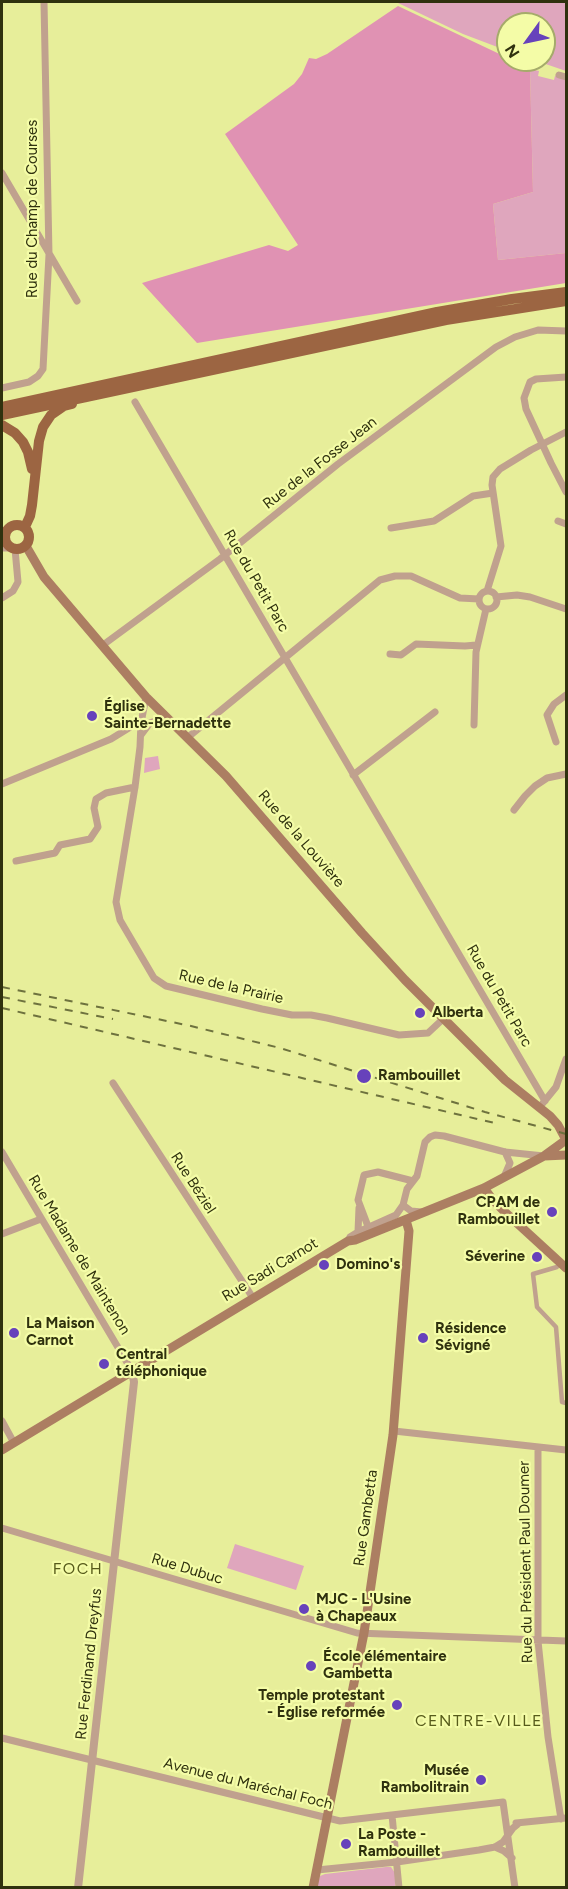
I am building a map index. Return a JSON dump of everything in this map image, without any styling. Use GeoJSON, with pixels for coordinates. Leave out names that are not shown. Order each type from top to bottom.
{"type":"FeatureCollection","features":[{"type":"Feature","properties":{"kind":"main road"},"geometry":{"type":"LineString","coordinates":[[2,406],[437,312],[567,292]]}},
{"type":"Feature","properties":{"kind":"main road"},"geometry":{"type":"LineString","coordinates":[[2,415],[435,322],[522,307],[531,309],[567,303]]}},
{"type":"Feature","properties":{"kind":"main road"},"geometry":{"type":"LineString","coordinates":[[25,527],[30,516],[39,441],[43,427],[51,415],[64,406],[92,399],[98,395]]}},
{"type":"Feature","properties":{"kind":"main road"},"geometry":{"type":"LineString","coordinates":[[2,425],[15,433],[26,447],[34,487]]}},
{"type":"Feature","properties":{"kind":"main road"},"geometry":{"type":"LineString","coordinates":[[14,525],[25,527],[30,536],[14,548],[5,540],[4,530],[14,525]]}},
{"type":"Feature","properties":{"kind":"main road","name":"Rue de la Louvière"},"geometry":{"type":"LineString","coordinates":[[14,548],[44,577],[146,697],[226,776],[362,933],[443,1019],[505,1080],[538,1103],[566,1135]]}},
{"type":"Feature","properties":{"kind":"main road","name":"Rue Sadi Carnot"},"geometry":{"type":"LineString","coordinates":[[2,1450],[348,1241],[369,1230],[484,1188],[544,1156],[566,1135]]}},
{"type":"Feature","properties":{"kind":"main road"},"geometry":{"type":"LineString","coordinates":[[544,1156],[567,1155]]}},
{"type":"Feature","properties":{"kind":"main road"},"geometry":{"type":"LineString","coordinates":[[484,1188],[506,1214],[564,1265]]}},
{"type":"Feature","properties":{"kind":"main road","name":"Rue Gambetta"},"geometry":{"type":"LineString","coordinates":[[313,1887],[364,1633],[394,1431],[409,1231],[400,1219]]}},
{"type":"Feature","properties":{"kind":"street","name":"Rue du Champ de Courses"},"geometry":{"type":"LineString","coordinates":[[2,388],[29,382],[43,369],[49,255],[44,2]]}},
{"type":"Feature","properties":{"kind":"street"},"geometry":{"type":"LineString","coordinates":[[2,173],[76,301]]}},
{"type":"Feature","properties":{"kind":"street","name":"Rue de la Fosse Jean"},"geometry":{"type":"LineString","coordinates":[[103,645],[225,555],[338,464],[496,347],[515,337],[538,330],[567,331]]}},
{"type":"Feature","properties":{"kind":"street"},"geometry":{"type":"LineString","coordinates":[[567,377],[530,381],[524,398],[526,409],[542,444],[567,492]]}},
{"type":"Feature","properties":{"kind":"street","name":"Rue du Petit Parc"},"geometry":{"type":"LineString","coordinates":[[135,402],[540,1093],[538,1103]]}},
{"type":"Feature","properties":{"kind":"street"},"geometry":{"type":"LineString","coordinates":[[486,609],[480,604],[479,599],[487,591],[501,546],[493,493],[492,480],[495,473],[542,444],[567,432]]}},
{"type":"Feature","properties":{"kind":"street"},"geometry":{"type":"LineString","coordinates":[[391,528],[434,521],[473,496],[493,493]]}},
{"type":"Feature","properties":{"kind":"street"},"geometry":{"type":"LineString","coordinates":[[558,521],[567,524]]}},
{"type":"Feature","properties":{"kind":"street"},"geometry":{"type":"LineString","coordinates":[[2,598],[13,591],[18,582],[14,548]]}},
{"type":"Feature","properties":{"kind":"street"},"geometry":{"type":"LineString","coordinates":[[187,738],[385,578],[411,576],[460,598],[479,599]]}},
{"type":"Feature","properties":{"kind":"street"},"geometry":{"type":"LineString","coordinates":[[486,609],[494,607],[496,602],[493,592],[487,591]]}},
{"type":"Feature","properties":{"kind":"street"},"geometry":{"type":"LineString","coordinates":[[496,597],[530,597],[567,609]]}},
{"type":"Feature","properties":{"kind":"street"},"geometry":{"type":"LineString","coordinates":[[474,725],[476,645],[486,609]]}},
{"type":"Feature","properties":{"kind":"street"},"geometry":{"type":"LineString","coordinates":[[390,654],[401,655],[416,644],[476,645]]}},
{"type":"Feature","properties":{"kind":"street"},"geometry":{"type":"LineString","coordinates":[[556,742],[547,715],[554,704],[567,695]]}},
{"type":"Feature","properties":{"kind":"street","name":"Rue de la Prairie"},"geometry":{"type":"LineString","coordinates":[[146,697],[141,723],[135,787],[116,902],[117,914],[154,978],[166,986],[206,996],[292,1015],[327,1018],[399,1035],[428,1033],[443,1019]]}},
{"type":"Feature","properties":{"kind":"street"},"geometry":{"type":"LineString","coordinates":[[353,775],[435,712]]}},
{"type":"Feature","properties":{"kind":"street"},"geometry":{"type":"LineString","coordinates":[[141,735],[150,723],[166,717]]}},
{"type":"Feature","properties":{"kind":"street"},"geometry":{"type":"LineString","coordinates":[[2,784],[111,739],[141,723]]}},
{"type":"Feature","properties":{"kind":"street"},"geometry":{"type":"LineString","coordinates":[[514,810],[535,786],[547,778],[567,774]]}},
{"type":"Feature","properties":{"kind":"street"},"geometry":{"type":"LineString","coordinates":[[16,861],[55,853],[60,845],[90,839],[98,827],[94,808],[96,799],[106,793],[135,787]]}},
{"type":"Feature","properties":{"kind":"street"},"geometry":{"type":"LineString","coordinates":[[538,1103],[556,1087],[567,1059]]}},
{"type":"Feature","properties":{"kind":"street","name":"Rue Béziel"},"geometry":{"type":"LineString","coordinates":[[113,1083],[253,1298]]}},
{"type":"Feature","properties":{"kind":"street"},"geometry":{"type":"LineString","coordinates":[[538,1103],[540,1093],[550,1094]]}},
{"type":"Feature","properties":{"kind":"street"},"geometry":{"type":"LineString","coordinates":[[348,1241],[358,1232],[369,1230],[380,1221],[400,1219],[407,1189],[417,1176],[425,1142],[435,1135],[505,1152],[544,1156]]}},
{"type":"Feature","properties":{"kind":"street","name":"Rue Madame de Maintenon"},"geometry":{"type":"LineString","coordinates":[[2,1152],[132,1371]]}},
{"type":"Feature","properties":{"kind":"street"},"geometry":{"type":"LineString","coordinates":[[504,1178],[510,1162],[505,1152]]}},
{"type":"Feature","properties":{"kind":"street"},"geometry":{"type":"LineString","coordinates":[[358,1232],[360,1210],[358,1195],[364,1175],[378,1172],[413,1181]]}},
{"type":"Feature","properties":{"kind":"street"},"geometry":{"type":"LineString","coordinates":[[403,1205],[411,1211],[423,1212]]}},
{"type":"Feature","properties":{"kind":"street"},"geometry":{"type":"LineString","coordinates":[[360,1210],[380,1221]]}},
{"type":"Feature","properties":{"kind":"street"},"geometry":{"type":"LineString","coordinates":[[360,1210],[369,1230]]}},
{"type":"Feature","properties":{"kind":"street"},"geometry":{"type":"LineString","coordinates":[[2,1234],[41,1219]]}},
{"type":"Feature","properties":{"kind":"street"},"geometry":{"type":"LineString","coordinates":[[564,1265],[533,1274],[537,1306],[556,1327],[562,1402],[567,1403]]}},
{"type":"Feature","properties":{"kind":"street","name":"Rue Ferdinand Dreyfus"},"geometry":{"type":"LineString","coordinates":[[78,1887],[134,1382],[132,1371]]}},
{"type":"Feature","properties":{"kind":"street"},"geometry":{"type":"LineString","coordinates":[[2,1422],[14,1443]]}},
{"type":"Feature","properties":{"kind":"street"},"geometry":{"type":"LineString","coordinates":[[394,1431],[567,1450]]}},
{"type":"Feature","properties":{"kind":"street","name":"Rue du Président Paul Doumer"},"geometry":{"type":"LineString","coordinates":[[538,1447],[538,1641],[548,1737],[564,1818]]}},
{"type":"Feature","properties":{"kind":"street","name":"Rue Dubuc"},"geometry":{"type":"LineString","coordinates":[[2,1528],[357,1633],[567,1641]]}},
{"type":"Feature","properties":{"kind":"street","name":"Avenue du Maréchal Foch"},"geometry":{"type":"LineString","coordinates":[[2,1738],[340,1821],[503,1802],[506,1821]]}},
{"type":"Feature","properties":{"kind":"street"},"geometry":{"type":"LineString","coordinates":[[392,1815],[399,1887]]}},
{"type":"Feature","properties":{"kind":"street"},"geometry":{"type":"LineString","coordinates":[[515,1887],[506,1821],[518,1824],[564,1818]]}},
{"type":"Feature","properties":{"kind":"street"},"geometry":{"type":"LineString","coordinates":[[317,1870],[467,1853],[503,1842],[518,1824]]}},
{"type":"Feature","properties":{"kind":"street"},"geometry":{"type":"LineString","coordinates":[[495,1846],[512,1858]]}},
{"type":"Feature","properties":{"kind":"shaded area"},"geometry":{"type":"Polygon","coordinates":[[[396,2],[566,2],[566,71],[556,68],[556,12],[496,12],[496,46],[463,34],[396,2]]]}},
{"type":"Feature","properties":{"kind":"shaded area"},"geometry":{"type":"Polygon","coordinates":[[[398,6],[496,52],[496,72],[530,72],[533,192],[493,204],[498,260],[566,253],[566,283],[197,343],[142,283],[269,245],[288,251],[298,245],[225,134],[294,84],[302,74],[309,58],[316,59],[398,6]]]}},
{"type":"Feature","properties":{"kind":"shaded area"},"geometry":{"type":"Polygon","coordinates":[[[530,72],[539,72],[538,76],[554,80],[555,76],[566,78],[566,253],[498,260],[493,204],[533,192],[530,72]]]}},
{"type":"Feature","properties":{"kind":"shaded area"},"geometry":{"type":"Polygon","coordinates":[[[158,756],[160,769],[144,773],[145,758],[158,756]]]}},
{"type":"Feature","properties":{"kind":"shaded area"},"geometry":{"type":"Polygon","coordinates":[[[235,1544],[304,1566],[296,1590],[227,1568],[235,1544]]]}},
{"type":"Feature","properties":{"kind":"shaded area"},"geometry":{"type":"Polygon","coordinates":[[[391,1867],[395,1873],[395,1887],[316,1888],[320,1876],[325,1874],[391,1867]]]}},
{"type":"Feature","properties":{"kind":"railway"},"geometry":{"type":"LineString","coordinates":[[2,987],[191,1026],[280,1048],[485,1112],[566,1134]]}},
{"type":"Feature","properties":{"kind":"railway"},"geometry":{"type":"LineString","coordinates":[[2,997],[113,1019]]}},
{"type":"Feature","properties":{"kind":"railway"},"geometry":{"type":"LineString","coordinates":[[2,1008],[499,1124]]}},
{"type":"Feature","properties":{"kind":"place","name":"Église Sainte-Bernadette"},"geometry":{"type":"Point","coordinates":[92,716]}},
{"type":"Feature","properties":{"kind":"place","name":"Alberta"},"geometry":{"type":"Point","coordinates":[420,1013]}},
{"type":"Feature","properties":{"kind":"place","name":"Rambouillet"},"geometry":{"type":"Point","coordinates":[364,1076]}},
{"type":"Feature","properties":{"kind":"place","name":"CPAM de Rambouillet"},"geometry":{"type":"Point","coordinates":[552,1212]}},
{"type":"Feature","properties":{"kind":"place","name":"Séverine"},"geometry":{"type":"Point","coordinates":[537,1257]}},
{"type":"Feature","properties":{"kind":"place","name":"Domino's"},"geometry":{"type":"Point","coordinates":[324,1265]}},
{"type":"Feature","properties":{"kind":"place","name":"La Maison Carnot"},"geometry":{"type":"Point","coordinates":[14,1333]}},
{"type":"Feature","properties":{"kind":"place","name":"Résidence Sévigné"},"geometry":{"type":"Point","coordinates":[423,1338]}},
{"type":"Feature","properties":{"kind":"place","name":"Central téléphonique"},"geometry":{"type":"Point","coordinates":[104,1364]}},
{"type":"Feature","properties":{"kind":"place","name":"MJC - L'Usine à Chapeaux"},"geometry":{"type":"Point","coordinates":[304,1609]}},
{"type":"Feature","properties":{"kind":"place","name":"École élémentaire Gambetta"},"geometry":{"type":"Point","coordinates":[311,1666]}},
{"type":"Feature","properties":{"kind":"place","name":"Temple protestant - Église reformée"},"geometry":{"type":"Point","coordinates":[397,1705]}},
{"type":"Feature","properties":{"kind":"place","name":"Musée Rambolitrain"},"geometry":{"type":"Point","coordinates":[481,1780]}},
{"type":"Feature","properties":{"kind":"place","name":"La Poste - Rambouillet"},"geometry":{"type":"Point","coordinates":[346,1844]}},
{"type":"Feature","properties":{"kind":"district","name":"FOCH"},"geometry":{"type":"Point","coordinates":[78,1569]}},
{"type":"Feature","properties":{"kind":"district","name":"CENTRE-VILLE"},"geometry":{"type":"Point","coordinates":[479,1721]}}]}
